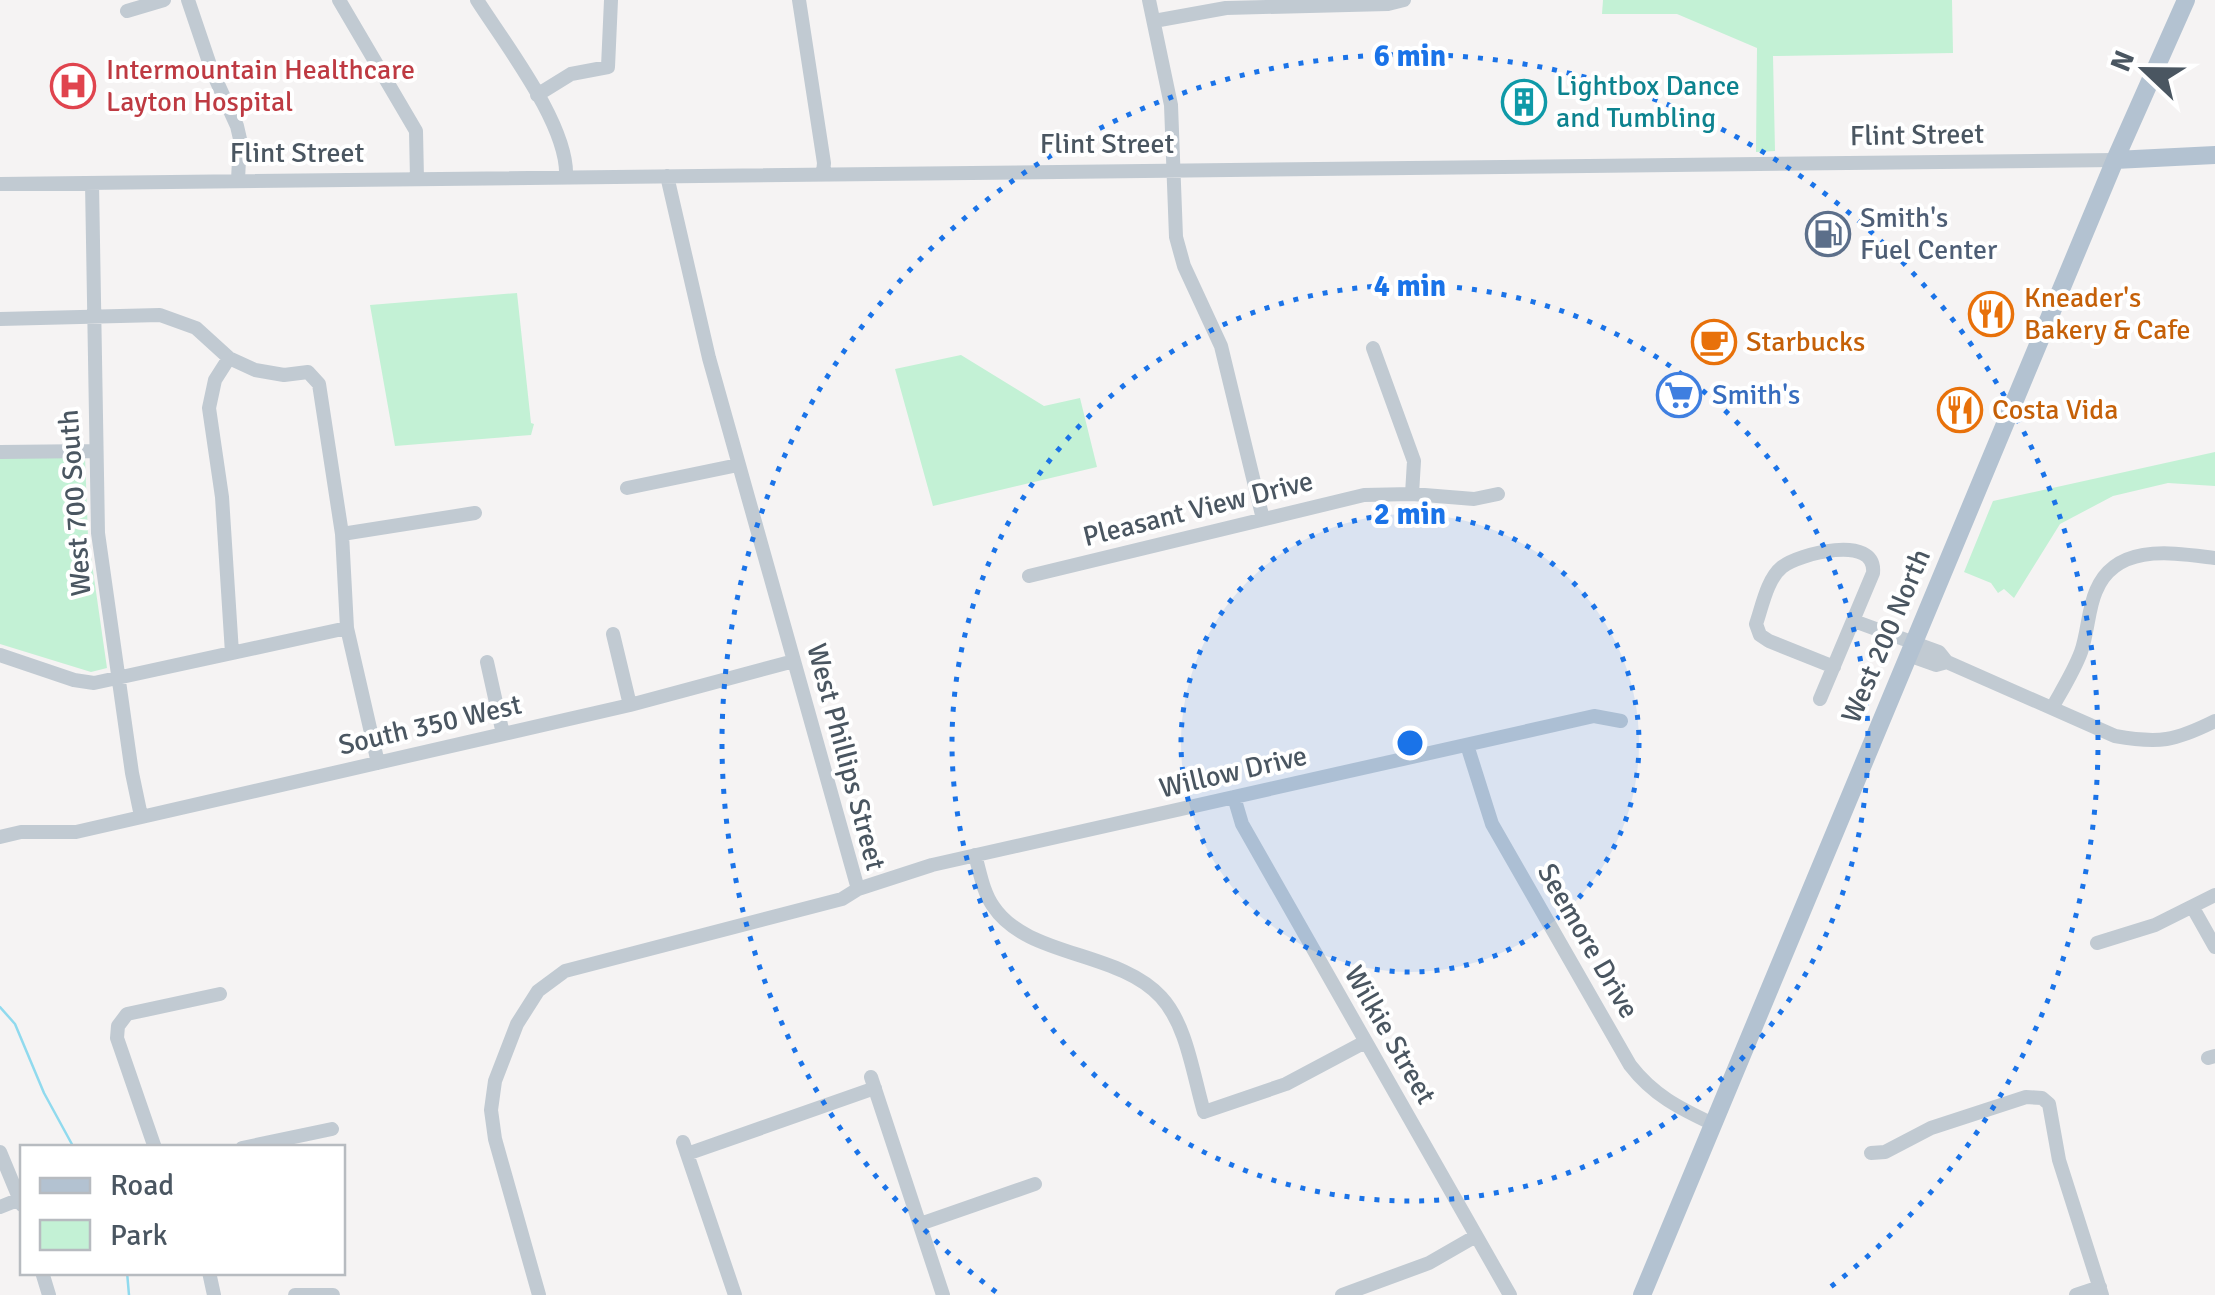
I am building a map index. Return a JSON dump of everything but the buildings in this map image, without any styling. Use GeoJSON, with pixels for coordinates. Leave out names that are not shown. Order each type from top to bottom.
{"type":"FeatureCollection","features":[{"type":"Feature","properties":{"kind":"main road","name":"West 200 North"},"geometry":{"type":"LineString","coordinates":[[1642,1295],[2115,160],[2186,0]]}},
{"type":"Feature","properties":{"kind":"main road","name":"Flint Street"},"geometry":{"type":"LineString","coordinates":[[2115,160],[2215,155]]}},
{"type":"Feature","properties":{"kind":"street"},"geometry":{"type":"LineString","coordinates":[[127,11],[164,0]]}},
{"type":"Feature","properties":{"kind":"street"},"geometry":{"type":"LineString","coordinates":[[188,0],[240,139],[238,180]]}},
{"type":"Feature","properties":{"kind":"street"},"geometry":{"type":"LineString","coordinates":[[339,0],[416,131],[417,179]]}},
{"type":"Feature","properties":{"kind":"street"},"geometry":{"type":"LineString","coordinates":[[477,0],[556,128],[566,177]]}},
{"type":"Feature","properties":{"kind":"street"},"geometry":{"type":"LineString","coordinates":[[536,96],[571,74],[608,67],[611,0]]}},
{"type":"Feature","properties":{"kind":"street"},"geometry":{"type":"LineString","coordinates":[[799,0],[823,173]]}},
{"type":"Feature","properties":{"kind":"street"},"geometry":{"type":"LineString","coordinates":[[1149,0],[1172,106],[1171,171],[1180,251],[1221,346],[1264,519]]}},
{"type":"Feature","properties":{"kind":"street"},"geometry":{"type":"LineString","coordinates":[[1154,21],[1226,8],[1388,4],[1404,0]]}},
{"type":"Feature","properties":{"kind":"street","name":"Flint Street"},"geometry":{"type":"LineString","coordinates":[[0,184],[2115,160]]}},
{"type":"Feature","properties":{"kind":"street","name":"West Phillips Street"},"geometry":{"type":"LineString","coordinates":[[538,1295],[494,1139],[491,1110],[495,1081],[517,1024],[538,991],[565,971],[842,899],[858,890],[709,358],[667,176]]}},
{"type":"Feature","properties":{"kind":"street","name":"West 700 South"},"geometry":{"type":"LineString","coordinates":[[92,183],[98,533],[141,816]]}},
{"type":"Feature","properties":{"kind":"street"},"geometry":{"type":"LineString","coordinates":[[0,319],[160,315],[196,328],[229,358],[255,370],[308,372],[319,384],[342,534],[347,628],[378,763]]}},
{"type":"Feature","properties":{"kind":"street"},"geometry":{"type":"LineString","coordinates":[[1374,348],[1414,460],[1412,494]]}},
{"type":"Feature","properties":{"kind":"street"},"geometry":{"type":"LineString","coordinates":[[229,358],[216,380],[209,408],[222,497],[232,652]]}},
{"type":"Feature","properties":{"kind":"street"},"geometry":{"type":"LineString","coordinates":[[0,452],[94,452]]}},
{"type":"Feature","properties":{"kind":"street"},"geometry":{"type":"LineString","coordinates":[[627,488],[738,465]]}},
{"type":"Feature","properties":{"kind":"street","name":"Pleasant View Drive"},"geometry":{"type":"LineString","coordinates":[[1028,576],[1364,495],[1412,494],[1474,500],[1498,494]]}},
{"type":"Feature","properties":{"kind":"street"},"geometry":{"type":"LineString","coordinates":[[342,534],[475,513]]}},
{"type":"Feature","properties":{"kind":"street"},"geometry":{"type":"LineString","coordinates":[[1820,699],[1834,667],[1854,621],[1873,573],[1874,564],[1869,556],[1854,549],[1784,565],[1773,578],[1765,598],[1758,630],[1769,641],[1834,667]]}},
{"type":"Feature","properties":{"kind":"street"},"geometry":{"type":"LineString","coordinates":[[2052,708],[2080,656],[2096,591],[2108,572],[2125,560],[2147,553],[2215,558]]}},
{"type":"Feature","properties":{"kind":"street"},"geometry":{"type":"LineString","coordinates":[[1854,621],[1911,648],[1939,652],[1948,662],[2114,736],[2157,743],[2171,741],[2215,721]]}},
{"type":"Feature","properties":{"kind":"street"},"geometry":{"type":"LineString","coordinates":[[0,655],[94,683],[347,628]]}},
{"type":"Feature","properties":{"kind":"street"},"geometry":{"type":"LineString","coordinates":[[613,634],[630,705]]}},
{"type":"Feature","properties":{"kind":"street","name":"South 350 West"},"geometry":{"type":"LineString","coordinates":[[0,837],[21,832],[76,832],[630,705],[794,661]]}},
{"type":"Feature","properties":{"kind":"street"},"geometry":{"type":"LineString","coordinates":[[487,662],[503,734]]}},
{"type":"Feature","properties":{"kind":"street","name":"Willow Drive"},"geometry":{"type":"LineString","coordinates":[[858,890],[932,865],[1594,716],[1621,721]]}},
{"type":"Feature","properties":{"kind":"street","name":"Seemore Drive"},"geometry":{"type":"LineString","coordinates":[[1467,745],[1492,824],[1630,1066],[1645,1085],[1670,1104],[1713,1124]]}},
{"type":"Feature","properties":{"kind":"street","name":"Wilkie Street"},"geometry":{"type":"LineString","coordinates":[[1234,797],[1242,824],[1510,1295]]}},
{"type":"Feature","properties":{"kind":"street"},"geometry":{"type":"LineString","coordinates":[[975,855],[984,890],[1006,922],[1029,935],[1128,972],[1163,998],[1176,1019],[1204,1112],[1286,1084],[1366,1042]]}},
{"type":"Feature","properties":{"kind":"street"},"geometry":{"type":"LineString","coordinates":[[2098,943],[2155,925],[2215,895]]}},
{"type":"Feature","properties":{"kind":"street"},"geometry":{"type":"LineString","coordinates":[[2193,908],[2215,947]]}},
{"type":"Feature","properties":{"kind":"street"},"geometry":{"type":"LineString","coordinates":[[154,1145],[117,1038],[118,1026],[126,1014],[220,994]]}},
{"type":"Feature","properties":{"kind":"street"},"geometry":{"type":"LineString","coordinates":[[736,1295],[685,1148],[749,1132],[873,1083],[943,1295]]}},
{"type":"Feature","properties":{"kind":"street"},"geometry":{"type":"LineString","coordinates":[[1871,1154],[1885,1152],[1931,1128],[2007,1103],[2031,1096],[2042,1098],[2049,1104],[2059,1160],[2101,1291],[2076,1295]]}},
{"type":"Feature","properties":{"kind":"street"},"geometry":{"type":"LineString","coordinates":[[256,1145],[332,1128]]}},
{"type":"Feature","properties":{"kind":"street"},"geometry":{"type":"LineString","coordinates":[[0,1152],[20,1200]]}},
{"type":"Feature","properties":{"kind":"street"},"geometry":{"type":"LineString","coordinates":[[920,1224],[1036,1184]]}},
{"type":"Feature","properties":{"kind":"street"},"geometry":{"type":"LineString","coordinates":[[1342,1295],[1429,1263],[1476,1236]]}},
{"type":"Feature","properties":{"kind":"street"},"geometry":{"type":"LineString","coordinates":[[295,1295],[334,1295]]}},
{"type":"Feature","properties":{"kind":"green space"},"geometry":{"type":"Polygon","coordinates":[[[1603,0],[1952,0],[1953,53],[1773,56],[1775,151],[1756,152],[1757,48],[1677,14],[1602,14],[1603,0]]]}},
{"type":"Feature","properties":{"kind":"green space"},"geometry":{"type":"Polygon","coordinates":[[[517,293],[534,424],[531,435],[395,446],[370,305],[517,293]]]}},
{"type":"Feature","properties":{"kind":"green space"},"geometry":{"type":"Polygon","coordinates":[[[961,355],[1044,406],[1080,398],[1097,467],[933,506],[895,369],[961,355]]]}},
{"type":"Feature","properties":{"kind":"green space"},"geometry":{"type":"Polygon","coordinates":[[[2215,452],[2215,486],[2168,483],[2113,496],[2060,524],[2014,598],[2004,589],[1998,593],[1991,583],[1964,572],[1993,501],[2215,452]]]}},
{"type":"Feature","properties":{"kind":"green space"},"geometry":{"type":"Polygon","coordinates":[[[85,457],[88,536],[107,668],[91,672],[0,644],[0,458],[85,457]]]}},
{"type":"Feature","properties":{"kind":"waterway"},"geometry":{"type":"LineString","coordinates":[[0,1007],[15,1024],[44,1093],[72,1145]]}},
{"type":"Feature","properties":{"kind":"waterway"},"geometry":{"type":"LineString","coordinates":[[127,1275],[129,1295]]}},
{"type":"Feature","properties":{"kind":"place","name":"Intermountain Healthcare Layton Hospital"},"geometry":{"type":"Point","coordinates":[73,86]}},
{"type":"Feature","properties":{"kind":"place","name":"Lightbox Dance and Tumbling"},"geometry":{"type":"Point","coordinates":[1524,102]}},
{"type":"Feature","properties":{"kind":"place","name":"Smith's Fuel Center"},"geometry":{"type":"Point","coordinates":[1828,234]}},
{"type":"Feature","properties":{"kind":"place","name":"Kneader's Bakery & Cafe"},"geometry":{"type":"Point","coordinates":[1991,314]}},
{"type":"Feature","properties":{"kind":"place","name":"Starbucks"},"geometry":{"type":"Point","coordinates":[1714,342]}},
{"type":"Feature","properties":{"kind":"place","name":"Smith's"},"geometry":{"type":"Point","coordinates":[1679,395]}},
{"type":"Feature","properties":{"kind":"place","name":"Costa Vida"},"geometry":{"type":"Point","coordinates":[1960,410]}}]}
